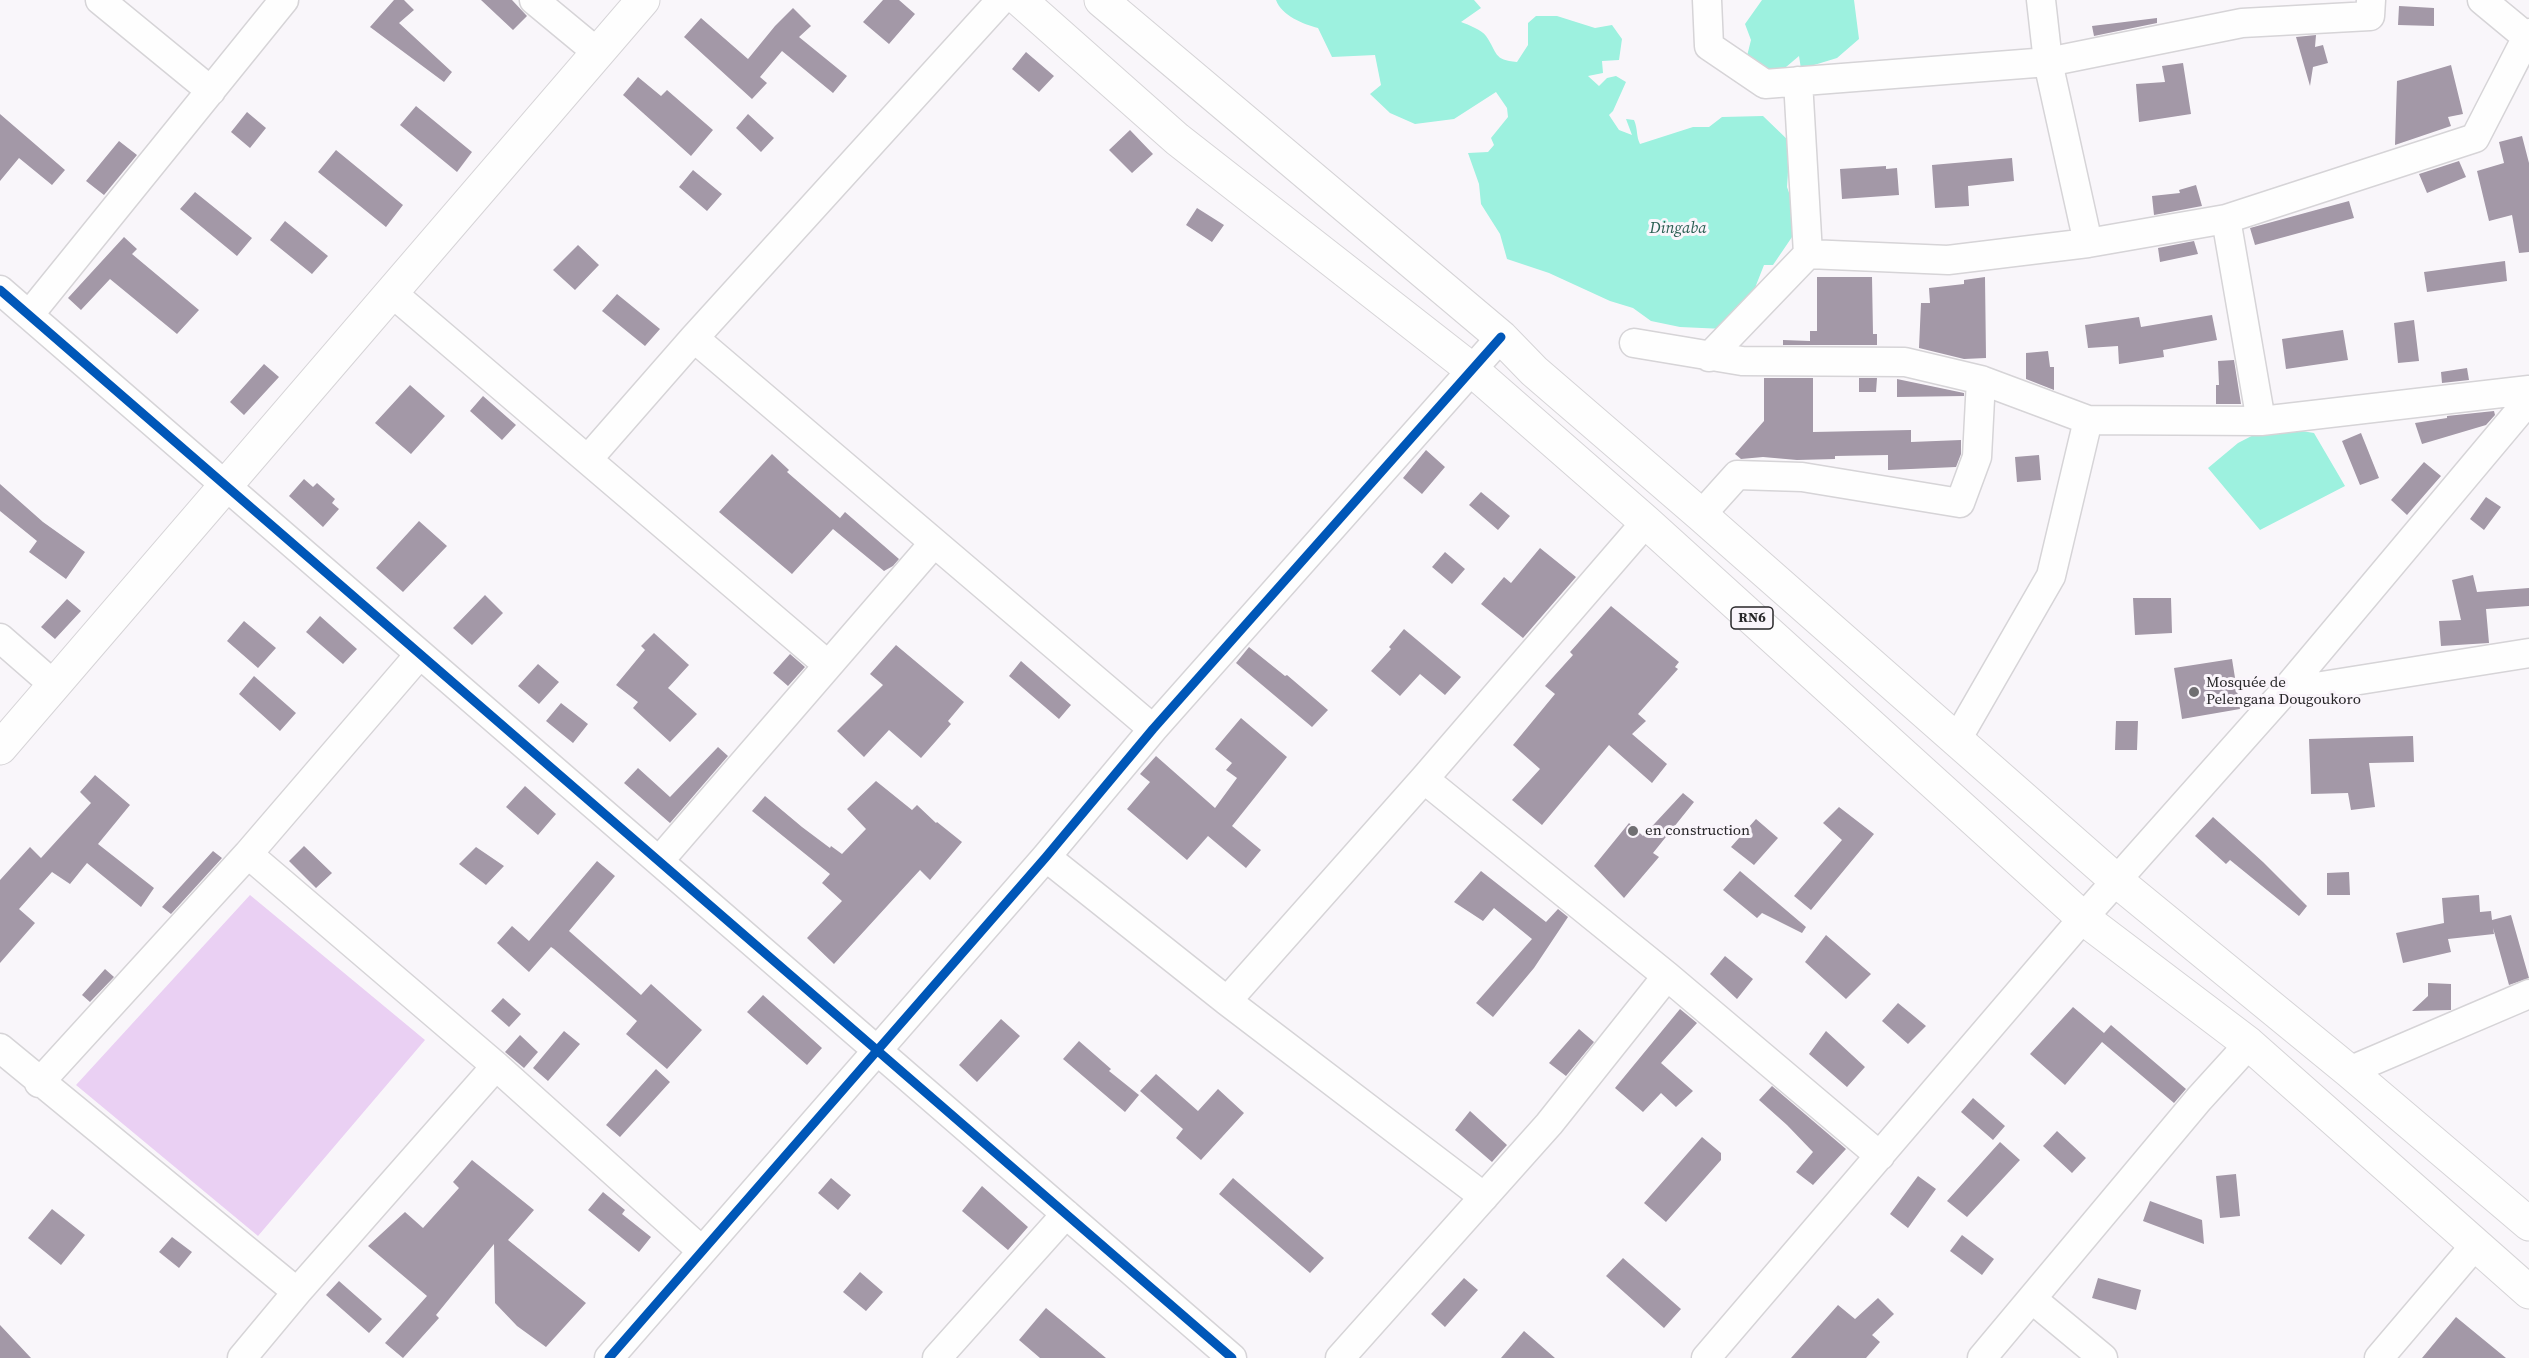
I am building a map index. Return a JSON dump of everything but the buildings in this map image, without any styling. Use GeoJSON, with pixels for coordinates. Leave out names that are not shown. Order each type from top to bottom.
{"type":"FeatureCollection","features":[{"type":"Feature","properties":{"kind":"main road"},"geometry":{"type":"LineString","coordinates":[[0,748],[643,0]]}},
{"type":"Feature","properties":{"kind":"main road","name":"RN6"},"geometry":{"type":"LineString","coordinates":[[1020,0],[1177,139],[1471,369],[1646,522],[2084,918],[2249,1044],[2529,1292]]}},
{"type":"Feature","properties":{"kind":"main road","name":"RN6"},"geometry":{"type":"LineString","coordinates":[[1101,0],[1501,337],[1534,371],[2117,882],[2349,1071],[2529,1224]]}},
{"type":"Feature","properties":{"kind":"street"},"geometry":{"type":"LineString","coordinates":[[100,0],[211,91]]}},
{"type":"Feature","properties":{"kind":"street"},"geometry":{"type":"LineString","coordinates":[[29,315],[284,0]]}},
{"type":"Feature","properties":{"kind":"street"},"geometry":{"type":"LineString","coordinates":[[534,0],[598,53]]}},
{"type":"Feature","properties":{"kind":"street"},"geometry":{"type":"LineString","coordinates":[[588,459],[694,338],[1002,0]]}},
{"type":"Feature","properties":{"kind":"street"},"geometry":{"type":"LineString","coordinates":[[1707,0],[1708,46],[1765,84],[2048,62],[2242,23],[2370,16],[2371,0]]}},
{"type":"Feature","properties":{"kind":"street"},"geometry":{"type":"LineString","coordinates":[[2041,0],[2048,62],[2088,243]]}},
{"type":"Feature","properties":{"kind":"street"},"geometry":{"type":"LineString","coordinates":[[1808,254],[1948,260],[2088,243],[2226,219],[2475,138],[2528,37],[2482,0]]}},
{"type":"Feature","properties":{"kind":"street"},"geometry":{"type":"LineString","coordinates":[[1708,357],[1808,254],[1798,81]]}},
{"type":"Feature","properties":{"kind":"street"},"geometry":{"type":"LineString","coordinates":[[2226,219],[2261,421]]}},
{"type":"Feature","properties":{"kind":"street"},"geometry":{"type":"LineString","coordinates":[[0,290],[1232,1358]]}},
{"type":"Feature","properties":{"kind":"street"},"geometry":{"type":"LineString","coordinates":[[391,292],[828,665]]}},
{"type":"Feature","properties":{"kind":"street"},"geometry":{"type":"LineString","coordinates":[[609,1358],[1046,857],[1153,729],[1302,564],[1501,337]]}},
{"type":"Feature","properties":{"kind":"street"},"geometry":{"type":"LineString","coordinates":[[694,338],[1153,729]]}},
{"type":"Feature","properties":{"kind":"street"},"geometry":{"type":"LineString","coordinates":[[1634,343],[1742,361],[1905,362],[1981,380],[2088,420],[2261,421],[2529,390]]}},
{"type":"Feature","properties":{"kind":"street"},"geometry":{"type":"LineString","coordinates":[[1701,515],[1737,475],[1802,477],[1960,504],[1977,458],[1981,380]]}},
{"type":"Feature","properties":{"kind":"street"},"geometry":{"type":"LineString","coordinates":[[1706,1358],[2084,918],[2284,692],[2529,400]]}},
{"type":"Feature","properties":{"kind":"street"},"geometry":{"type":"LineString","coordinates":[[1956,741],[2051,576],[2088,420]]}},
{"type":"Feature","properties":{"kind":"street"},"geometry":{"type":"LineString","coordinates":[[1227,1001],[1425,779],[1646,522]]}},
{"type":"Feature","properties":{"kind":"street"},"geometry":{"type":"LineString","coordinates":[[659,861],[934,543]]}},
{"type":"Feature","properties":{"kind":"street"},"geometry":{"type":"LineString","coordinates":[[0,638],[54,685]]}},
{"type":"Feature","properties":{"kind":"street"},"geometry":{"type":"LineString","coordinates":[[2284,692],[2529,653]]}},
{"type":"Feature","properties":{"kind":"street"},"geometry":{"type":"LineString","coordinates":[[39,1083],[248,854],[420,654]]}},
{"type":"Feature","properties":{"kind":"street"},"geometry":{"type":"LineString","coordinates":[[1425,779],[1667,976],[1880,1156]]}},
{"type":"Feature","properties":{"kind":"street"},"geometry":{"type":"LineString","coordinates":[[248,854],[495,1066],[702,1251]]}},
{"type":"Feature","properties":{"kind":"street"},"geometry":{"type":"LineString","coordinates":[[1046,857],[1227,1001],[1484,1197]]}},
{"type":"Feature","properties":{"kind":"street"},"geometry":{"type":"LineString","coordinates":[[1340,1358],[1549,1124],[1667,976]]}},
{"type":"Feature","properties":{"kind":"street"},"geometry":{"type":"LineString","coordinates":[[2349,1071],[2529,994]]}},
{"type":"Feature","properties":{"kind":"street"},"geometry":{"type":"LineString","coordinates":[[1982,1358],[2199,1099],[2249,1044]]}},
{"type":"Feature","properties":{"kind":"street"},"geometry":{"type":"LineString","coordinates":[[0,1048],[39,1083],[297,1292]]}},
{"type":"Feature","properties":{"kind":"street"},"geometry":{"type":"LineString","coordinates":[[242,1358],[495,1066]]}},
{"type":"Feature","properties":{"kind":"street"},"geometry":{"type":"LineString","coordinates":[[937,1358],[1066,1214]]}},
{"type":"Feature","properties":{"kind":"street"},"geometry":{"type":"LineString","coordinates":[[2379,1358],[2476,1244]]}},
{"type":"Feature","properties":{"kind":"street"},"geometry":{"type":"LineString","coordinates":[[2032,1299],[2103,1358]]}},
{"type":"Feature","properties":{"kind":"shaded area"},"geometry":{"type":"Polygon","coordinates":[[[250,895],[425,1040],[258,1236],[76,1085],[250,895]]]}},
{"type":"Feature","properties":{"kind":"water","name":"Dingaba"},"geometry":{"type":"Polygon","coordinates":[[[1276,0],[1474,0],[1481,8],[1461,22],[1484,34],[1497,55],[1517,62],[1528,45],[1528,23],[1536,16],[1557,16],[1595,28],[1612,25],[1622,39],[1619,60],[1602,61],[1603,73],[1588,76],[1599,86],[1607,78],[1616,76],[1626,82],[1609,115],[1619,130],[1632,135],[1626,119],[1634,120],[1640,144],[1693,127],[1709,127],[1722,117],[1763,116],[1790,142],[1787,187],[1795,210],[1792,237],[1773,265],[1764,265],[1753,293],[1745,298],[1743,312],[1724,329],[1680,327],[1651,321],[1633,308],[1610,301],[1549,273],[1507,259],[1500,234],[1481,204],[1479,184],[1468,153],[1488,152],[1494,145],[1491,138],[1508,117],[1507,108],[1496,92],[1454,119],[1415,124],[1390,113],[1370,94],[1381,85],[1375,55],[1332,57],[1318,28],[1288,15],[1276,0]]]}},
{"type":"Feature","properties":{"kind":"water"},"geometry":{"type":"Polygon","coordinates":[[[1762,0],[1854,0],[1859,39],[1837,58],[1801,69],[1799,56],[1779,73],[1756,66],[1747,56],[1751,40],[1745,24],[1762,0]]]}},
{"type":"Feature","properties":{"kind":"water"},"geometry":{"type":"Polygon","coordinates":[[[2271,426],[2314,433],[2345,486],[2260,530],[2208,468],[2238,443],[2271,426]]]}},
{"type":"Feature","properties":{"kind":"cycle path"},"geometry":{"type":"LineString","coordinates":[[0,290],[1232,1358]]}},
{"type":"Feature","properties":{"kind":"cycle path"},"geometry":{"type":"LineString","coordinates":[[609,1358],[1046,857],[1153,729],[1501,337]]}},
{"type":"Feature","properties":{"kind":"place","name":"Mosquée de Pelengana Dougoukoro"},"geometry":{"type":"Point","coordinates":[2194,692]}},
{"type":"Feature","properties":{"kind":"place","name":"en construction"},"geometry":{"type":"Point","coordinates":[1633,831]}}]}
